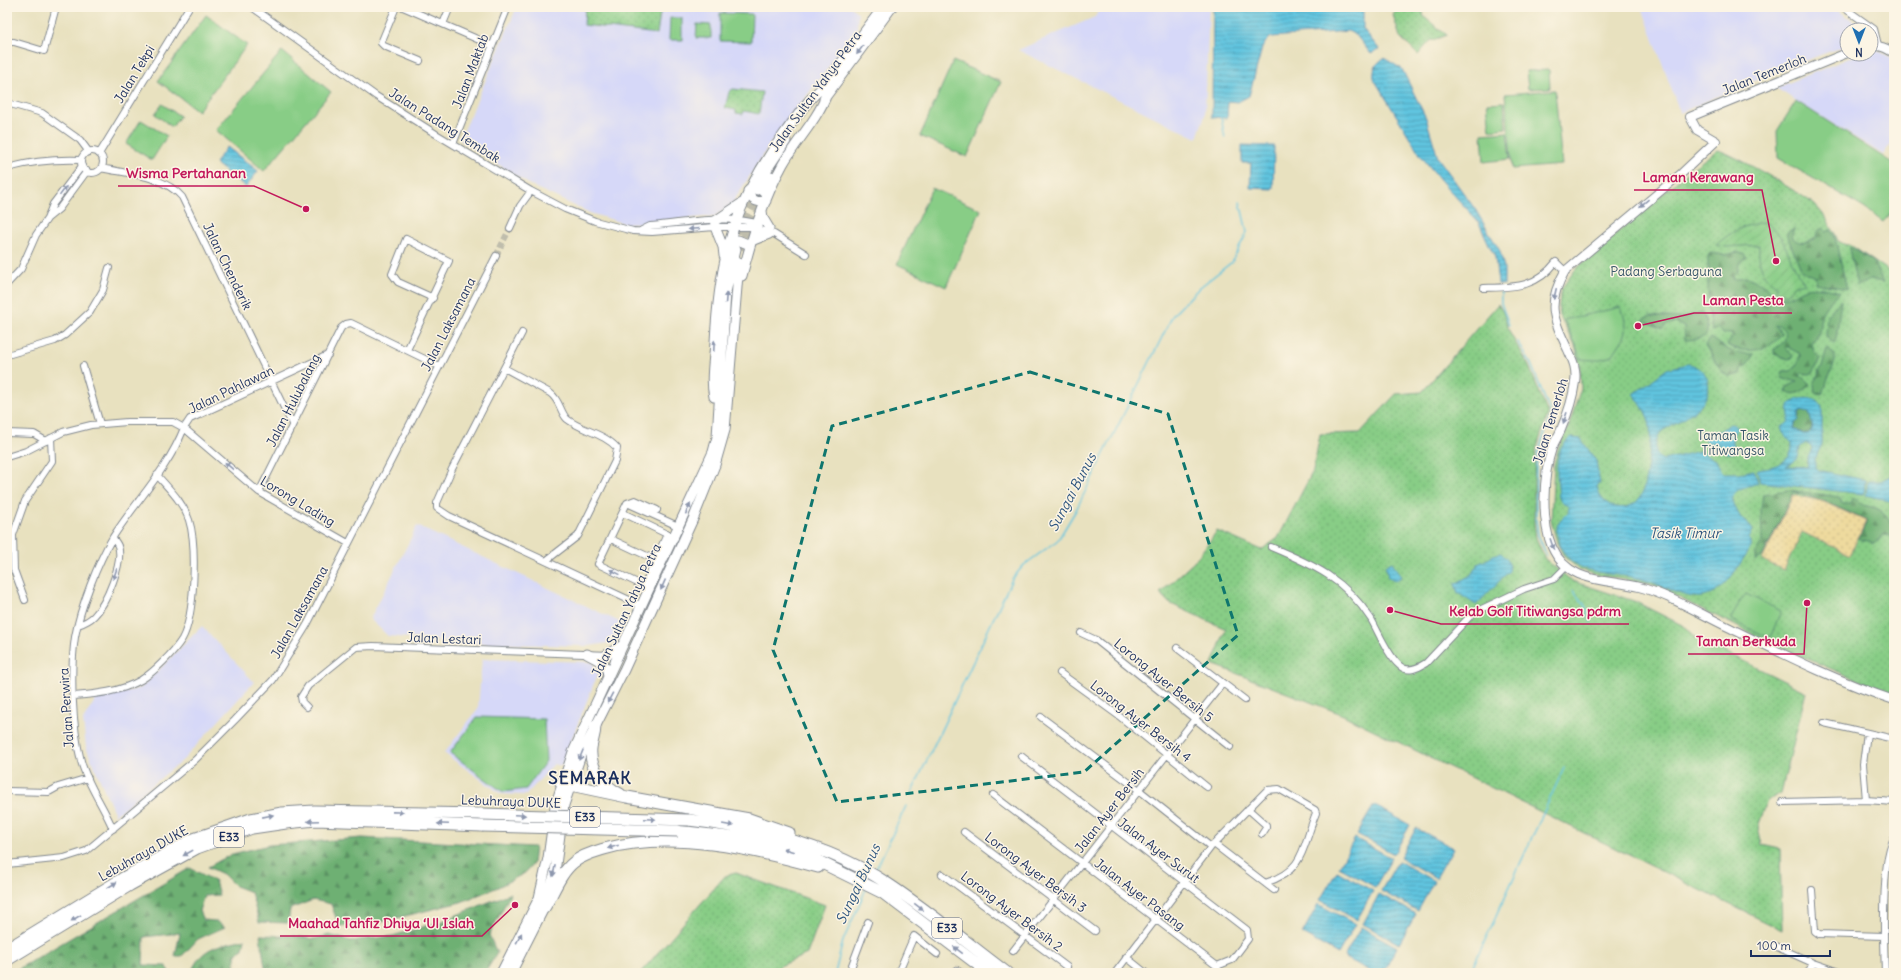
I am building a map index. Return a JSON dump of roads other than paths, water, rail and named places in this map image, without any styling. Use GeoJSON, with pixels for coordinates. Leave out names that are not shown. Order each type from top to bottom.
{"type":"FeatureCollection","features":[{"type":"Feature","properties":{"kind":"highway"},"geometry":{"type":"LineString","coordinates":[[595,726],[595,738],[592,753],[595,770],[604,782],[627,798]]}},
{"type":"Feature","properties":{"kind":"highway"},"geometry":{"type":"LineString","coordinates":[[566,784],[627,798],[749,818],[810,841],[836,857]]}},
{"type":"Feature","properties":{"kind":"highway","name":"Lebuhraya DUKE"},"geometry":{"type":"LineString","coordinates":[[7,949],[125,877],[191,840],[251,820],[282,813],[314,811],[481,814],[689,820],[755,831],[795,842],[836,857],[866,878],[885,888],[1007,973]]}},
{"type":"Feature","properties":{"kind":"highway","name":"Lebuhraya DUKE"},"geometry":{"type":"LineString","coordinates":[[7,960],[130,885],[197,848],[252,828],[286,822],[316,820],[678,831],[752,840],[792,851],[816,860],[849,876],[866,878]]}},
{"type":"Feature","properties":{"kind":"highway"},"geometry":{"type":"LineString","coordinates":[[544,908],[566,871],[573,863],[581,857],[620,845],[678,842],[708,844],[794,860],[849,876]]}},
{"type":"Feature","properties":{"kind":"highway","name":"Lebuhraya DUKE"},"geometry":{"type":"LineString","coordinates":[[885,888],[989,973]]}},
{"type":"Feature","properties":{"kind":"main road","name":"Jalan Sultan Yahya Petra"},"geometry":{"type":"LineString","coordinates":[[758,193],[768,168],[825,91],[883,7]]}},
{"type":"Feature","properties":{"kind":"main road","name":"Jalan Sultan Yahya Petra"},"geometry":{"type":"LineString","coordinates":[[825,91],[892,7]]}},
{"type":"Feature","properties":{"kind":"main road"},"geometry":{"type":"LineString","coordinates":[[717,412],[713,394],[713,378],[717,300],[724,258],[723,246],[715,224],[742,203],[758,193],[783,164],[821,108],[825,91]]}},
{"type":"Feature","properties":{"kind":"main road"},"geometry":{"type":"LineString","coordinates":[[724,258],[736,247],[738,240],[751,243],[771,232],[763,218],[758,193]]}},
{"type":"Feature","properties":{"kind":"main road"},"geometry":{"type":"LineString","coordinates":[[736,247],[734,223],[742,203]]}},
{"type":"Feature","properties":{"kind":"main road"},"geometry":{"type":"LineString","coordinates":[[728,401],[732,391],[742,276],[756,225],[762,211]]}},
{"type":"Feature","properties":{"kind":"main road","name":"Jalan Sultan Yahya Petra"},"geometry":{"type":"LineString","coordinates":[[501,973],[539,898],[546,868],[555,806],[641,635],[716,465],[725,430],[728,401],[737,280],[736,247]]}},
{"type":"Feature","properties":{"kind":"main road","name":"Jalan Sultan Yahya Petra"},"geometry":{"type":"LineString","coordinates":[[511,973],[544,908],[555,872],[566,784],[573,752],[642,606],[647,587],[671,536],[680,527],[711,459],[717,437],[717,412],[726,292],[736,247]]}},
{"type":"Feature","properties":{"kind":"main road"},"geometry":{"type":"LineString","coordinates":[[624,670],[623,661],[619,655],[631,646],[641,635]]}},
{"type":"Feature","properties":{"kind":"main road"},"geometry":{"type":"LineString","coordinates":[[606,655],[623,646]]}},
{"type":"Feature","properties":{"kind":"main road"},"geometry":{"type":"LineString","coordinates":[[587,654],[605,665],[608,672],[607,682]]}},
{"type":"Feature","properties":{"kind":"street"},"geometry":{"type":"LineString","coordinates":[[7,42],[14,42],[44,51],[56,7]]}},
{"type":"Feature","properties":{"kind":"street","name":"Jalan Tekpi"},"geometry":{"type":"LineString","coordinates":[[98,154],[189,7]]}},
{"type":"Feature","properties":{"kind":"street"},"geometry":{"type":"LineString","coordinates":[[396,7],[381,43],[384,46],[420,61]]}},
{"type":"Feature","properties":{"kind":"street"},"geometry":{"type":"LineString","coordinates":[[403,7],[492,45]]}},
{"type":"Feature","properties":{"kind":"street"},"geometry":{"type":"LineString","coordinates":[[443,24],[450,7]]}},
{"type":"Feature","properties":{"kind":"street","name":"Jalan Maktab"},"geometry":{"type":"LineString","coordinates":[[453,144],[508,7]]}},
{"type":"Feature","properties":{"kind":"street"},"geometry":{"type":"LineString","coordinates":[[1843,7],[1864,22]]}},
{"type":"Feature","properties":{"kind":"street","name":"Jalan Padang Tembak"},"geometry":{"type":"LineString","coordinates":[[256,8],[376,96],[531,191],[565,209],[595,221],[627,230],[642,230],[650,226],[734,223],[756,225],[771,232],[806,254]]}},
{"type":"Feature","properties":{"kind":"street"},"geometry":{"type":"LineString","coordinates":[[1879,47],[1887,48],[1894,53]]}},
{"type":"Feature","properties":{"kind":"street","name":"Jalan Temerloh"},"geometry":{"type":"LineString","coordinates":[[1565,565],[1552,547],[1549,537],[1545,500],[1548,463],[1552,447],[1566,416],[1576,376],[1576,366],[1558,328],[1554,314],[1553,300],[1555,290],[1565,271],[1682,173],[1716,141],[1697,130],[1690,117],[1839,56]]}},
{"type":"Feature","properties":{"kind":"street"},"geometry":{"type":"LineString","coordinates":[[7,103],[42,113],[80,140],[89,152],[98,154],[102,159],[101,168],[96,172],[87,172]]}},
{"type":"Feature","properties":{"kind":"street"},"geometry":{"type":"LineString","coordinates":[[7,284],[21,269],[36,235],[47,219],[53,204],[82,163],[84,155],[89,152]]}},
{"type":"Feature","properties":{"kind":"street"},"geometry":{"type":"LineString","coordinates":[[7,168],[33,161],[61,159],[82,163]]}},
{"type":"Feature","properties":{"kind":"street"},"geometry":{"type":"LineString","coordinates":[[82,163],[87,172]]}},
{"type":"Feature","properties":{"kind":"street","name":"Jalan Chenderik"},"geometry":{"type":"LineString","coordinates":[[101,168],[162,182],[170,186],[182,197],[292,424]]}},
{"type":"Feature","properties":{"kind":"street"},"geometry":{"type":"LineString","coordinates":[[47,219],[59,209],[87,172]]}},
{"type":"Feature","properties":{"kind":"street"},"geometry":{"type":"LineString","coordinates":[[510,228],[520,206],[531,191]]}},
{"type":"Feature","properties":{"kind":"street"},"geometry":{"type":"LineString","coordinates":[[433,298],[398,282],[392,274],[406,239],[449,261],[433,298],[407,350],[439,366]]}},
{"type":"Feature","properties":{"kind":"street","name":"Jalan Laksamana"},"geometry":{"type":"LineString","coordinates":[[7,864],[76,855],[86,851],[195,760],[236,720],[273,680],[299,640],[496,256]]}},
{"type":"Feature","properties":{"kind":"street"},"geometry":{"type":"LineString","coordinates":[[1484,288],[1521,287],[1535,281],[1551,269],[1556,262],[1565,271]]}},
{"type":"Feature","properties":{"kind":"street"},"geometry":{"type":"LineString","coordinates":[[7,355],[55,341],[65,335],[90,312],[104,290],[109,268]]}},
{"type":"Feature","properties":{"kind":"street","name":"Jalan Hulubalang"},"geometry":{"type":"LineString","coordinates":[[259,492],[341,328],[346,324],[351,323],[407,350]]}},
{"type":"Feature","properties":{"kind":"street"},"geometry":{"type":"LineString","coordinates":[[522,333],[452,469],[437,503],[437,508],[449,516],[547,560],[642,606]]}},
{"type":"Feature","properties":{"kind":"street","name":"Jalan Pahlawan"},"geometry":{"type":"LineString","coordinates":[[7,457],[26,451],[63,432],[82,426],[100,424],[173,422],[184,428],[190,419],[328,355]]}},
{"type":"Feature","properties":{"kind":"street"},"geometry":{"type":"LineString","coordinates":[[306,365],[315,367],[317,376]]}},
{"type":"Feature","properties":{"kind":"street"},"geometry":{"type":"LineString","coordinates":[[83,366],[100,424]]}},
{"type":"Feature","properties":{"kind":"street"},"geometry":{"type":"LineString","coordinates":[[504,368],[550,393],[556,398],[566,418],[609,441],[617,448],[615,461],[578,536],[547,560]]}},
{"type":"Feature","properties":{"kind":"street","name":"Lorong Lading"},"geometry":{"type":"LineString","coordinates":[[184,428],[259,492],[348,543]]}},
{"type":"Feature","properties":{"kind":"street","name":"Jalan Perwira"},"geometry":{"type":"LineString","coordinates":[[114,829],[88,778],[77,741],[74,696],[75,637],[95,574],[113,538],[175,450],[184,428]]}},
{"type":"Feature","properties":{"kind":"street"},"geometry":{"type":"LineString","coordinates":[[7,433],[34,434],[49,440],[53,453],[52,461],[25,501],[13,536],[14,570],[25,600]]}},
{"type":"Feature","properties":{"kind":"street"},"geometry":{"type":"LineString","coordinates":[[74,696],[112,692],[141,680],[163,661],[182,639],[191,609],[194,580],[189,520],[178,499],[157,475]]}},
{"type":"Feature","properties":{"kind":"street"},"geometry":{"type":"LineString","coordinates":[[647,587],[598,564],[627,503],[635,500],[657,510]]}},
{"type":"Feature","properties":{"kind":"street"},"geometry":{"type":"LineString","coordinates":[[627,503],[680,527]]}},
{"type":"Feature","properties":{"kind":"street"},"geometry":{"type":"LineString","coordinates":[[623,513],[671,536]]}},
{"type":"Feature","properties":{"kind":"street"},"geometry":{"type":"LineString","coordinates":[[78,625],[94,616],[108,593],[118,566],[119,556],[118,546],[113,538]]}},
{"type":"Feature","properties":{"kind":"street"},"geometry":{"type":"LineString","coordinates":[[611,539],[659,562]]}},
{"type":"Feature","properties":{"kind":"street"},"geometry":{"type":"LineString","coordinates":[[1271,546],[1328,574],[1347,588],[1370,618],[1393,657],[1401,666],[1407,669],[1416,669],[1426,664],[1473,613],[1500,599],[1549,580],[1565,565],[1575,573],[1595,580],[1646,589],[1774,650],[1875,694],[1894,700]]}},
{"type":"Feature","properties":{"kind":"street","name":"Lorong Ayer Bersih 5"},"geometry":{"type":"LineString","coordinates":[[1082,633],[1096,640],[1230,747]]}},
{"type":"Feature","properties":{"kind":"street","name":"Jalan Lestari"},"geometry":{"type":"LineString","coordinates":[[307,707],[302,702],[301,697],[308,686],[356,647],[374,646],[619,655]]}},
{"type":"Feature","properties":{"kind":"street"},"geometry":{"type":"LineString","coordinates":[[1177,648],[1245,700]]}},
{"type":"Feature","properties":{"kind":"street","name":"Lorong Ayer Bersih 4"},"geometry":{"type":"LineString","coordinates":[[1060,673],[1118,716],[1207,787]]}},
{"type":"Feature","properties":{"kind":"street","name":"Jalan Ayer Bersih"},"geometry":{"type":"LineString","coordinates":[[1012,951],[1223,683]]}},
{"type":"Feature","properties":{"kind":"street"},"geometry":{"type":"LineString","coordinates":[[1041,717],[1274,890]]}},
{"type":"Feature","properties":{"kind":"street"},"geometry":{"type":"LineString","coordinates":[[1824,724],[1894,739]]}},
{"type":"Feature","properties":{"kind":"street"},"geometry":{"type":"LineString","coordinates":[[1866,800],[1863,764],[1867,732]]}},
{"type":"Feature","properties":{"kind":"street","name":"Jalan Ayer Surut"},"geometry":{"type":"LineString","coordinates":[[1021,756],[1247,930],[1248,939],[1232,960],[1217,966]]}},
{"type":"Feature","properties":{"kind":"street"},"geometry":{"type":"LineString","coordinates":[[7,791],[49,792],[58,787],[88,778]]}},
{"type":"Feature","properties":{"kind":"street"},"geometry":{"type":"LineString","coordinates":[[1115,973],[1183,882],[1213,846],[1267,790],[1279,790],[1315,810],[1316,814],[1307,844],[1288,874],[1265,883]]}},
{"type":"Feature","properties":{"kind":"street","name":"Jalan Ayer Pasang"},"geometry":{"type":"LineString","coordinates":[[993,794],[1217,966]]}},
{"type":"Feature","properties":{"kind":"street"},"geometry":{"type":"LineString","coordinates":[[1782,802],[1866,800],[1894,802]]}},
{"type":"Feature","properties":{"kind":"street"},"geometry":{"type":"LineString","coordinates":[[1248,809],[1266,825],[1266,828],[1262,834]]}},
{"type":"Feature","properties":{"kind":"street","name":"Lorong Ayer Bersih 3"},"geometry":{"type":"LineString","coordinates":[[964,832],[1095,931]]}},
{"type":"Feature","properties":{"kind":"street"},"geometry":{"type":"LineString","coordinates":[[1885,973],[1884,936],[1887,858],[1894,839]]}},
{"type":"Feature","properties":{"kind":"street","name":"Lorong Ayer Bersih 2"},"geometry":{"type":"LineString","coordinates":[[942,874],[1068,967]]}},
{"type":"Feature","properties":{"kind":"street"},"geometry":{"type":"LineString","coordinates":[[1812,890],[1815,930],[1819,934],[1884,936]]}},
{"type":"Feature","properties":{"kind":"street"},"geometry":{"type":"LineString","coordinates":[[849,973],[868,922]]}},
{"type":"Feature","properties":{"kind":"street"},"geometry":{"type":"LineString","coordinates":[[898,973],[914,936],[937,954]]}},
{"type":"Feature","properties":{"kind":"street"},"geometry":{"type":"LineString","coordinates":[[1775,946],[1813,963],[1842,973]]}},
{"type":"Feature","properties":{"kind":"street"},"geometry":{"type":"LineString","coordinates":[[1126,957],[1146,973]]}},
{"type":"Feature","properties":{"kind":"street"},"geometry":{"type":"LineString","coordinates":[[1808,973],[1813,963]]}},
{"type":"Feature","properties":{"kind":"street"},"geometry":{"type":"LineString","coordinates":[[1217,966],[1219,973]]}},
{"type":"Feature","properties":{"kind":"water"},"geometry":{"type":"Polygon","coordinates":[[[1213,7],[1363,7],[1363,29],[1379,49],[1371,54],[1356,35],[1348,31],[1271,37],[1262,48],[1249,96],[1238,102],[1228,101],[1227,118],[1212,117],[1213,7]]]}},
{"type":"Feature","properties":{"kind":"water"},"geometry":{"type":"Polygon","coordinates":[[[1384,58],[1402,69],[1426,118],[1438,158],[1475,209],[1500,251],[1504,268],[1504,285],[1498,284],[1495,257],[1478,221],[1442,182],[1421,156],[1374,79],[1375,67],[1378,62],[1384,58]]]}},
{"type":"Feature","properties":{"kind":"water"},"geometry":{"type":"Polygon","coordinates":[[[1242,145],[1274,146],[1273,189],[1250,188],[1251,163],[1242,163],[1242,145]]]}},
{"type":"Feature","properties":{"kind":"water"},"geometry":{"type":"Polygon","coordinates":[[[227,147],[258,171],[246,187],[215,163],[227,147]]]}},
{"type":"Feature","properties":{"kind":"water","name":"Tasik Timur"},"geometry":{"type":"Polygon","coordinates":[[[1688,364],[1699,368],[1706,375],[1709,388],[1706,397],[1694,411],[1660,433],[1656,445],[1656,453],[1664,460],[1700,451],[1716,461],[1723,473],[1740,473],[1754,470],[1758,483],[1737,491],[1733,498],[1733,503],[1739,515],[1753,531],[1749,537],[1749,549],[1730,579],[1718,590],[1704,597],[1689,596],[1641,579],[1604,573],[1580,566],[1571,560],[1563,551],[1558,538],[1557,530],[1558,524],[1569,510],[1568,506],[1559,498],[1557,474],[1558,457],[1565,443],[1571,438],[1581,439],[1596,461],[1600,484],[1597,484],[1598,492],[1607,503],[1620,508],[1633,504],[1642,494],[1647,473],[1650,437],[1648,417],[1634,394],[1667,369],[1688,364]]]}},
{"type":"Feature","properties":{"kind":"water"},"geometry":{"type":"Polygon","coordinates":[[[1805,398],[1815,400],[1820,404],[1822,408],[1822,444],[1815,459],[1815,468],[1818,470],[1865,480],[1864,494],[1760,482],[1757,470],[1782,463],[1790,455],[1792,450],[1792,443],[1783,433],[1781,427],[1789,420],[1790,404],[1798,399],[1805,398]],[[1802,411],[1799,413],[1799,420],[1795,423],[1794,429],[1803,434],[1811,433],[1812,423],[1809,413],[1802,411]],[[1807,443],[1800,447],[1798,458],[1786,466],[1808,467],[1807,460],[1812,449],[1811,445],[1807,443]]]}},
{"type":"Feature","properties":{"kind":"water"},"geometry":{"type":"Polygon","coordinates":[[[1730,424],[1735,425],[1737,428],[1732,437],[1734,450],[1732,453],[1727,453],[1719,445],[1715,443],[1708,443],[1705,440],[1704,438],[1706,432],[1720,431],[1730,424]]]}},
{"type":"Feature","properties":{"kind":"water"},"geometry":{"type":"Polygon","coordinates":[[[1894,474],[1894,502],[1866,495],[1868,481],[1881,481],[1894,474]]]}},
{"type":"Feature","properties":{"kind":"water"},"geometry":{"type":"Polygon","coordinates":[[[1501,553],[1509,563],[1509,571],[1476,605],[1458,593],[1455,584],[1471,575],[1478,564],[1493,555],[1501,553]]]}},
{"type":"Feature","properties":{"kind":"water"},"geometry":{"type":"Polygon","coordinates":[[[1392,562],[1401,577],[1397,580],[1388,578],[1385,566],[1392,562]]]}},
{"type":"Feature","properties":{"kind":"water"},"geometry":{"type":"Polygon","coordinates":[[[1374,805],[1410,825],[1394,854],[1357,834],[1374,805]]]}},
{"type":"Feature","properties":{"kind":"water"},"geometry":{"type":"Polygon","coordinates":[[[1416,828],[1453,848],[1436,878],[1400,858],[1416,828]]]}},
{"type":"Feature","properties":{"kind":"water"},"geometry":{"type":"Polygon","coordinates":[[[1355,838],[1392,858],[1375,887],[1339,867],[1355,838]]]}},
{"type":"Feature","properties":{"kind":"water"},"geometry":{"type":"Polygon","coordinates":[[[1398,861],[1434,881],[1418,911],[1381,891],[1398,861]]]}},
{"type":"Feature","properties":{"kind":"water"},"geometry":{"type":"Polygon","coordinates":[[[1337,871],[1373,891],[1357,920],[1320,900],[1337,871]]]}},
{"type":"Feature","properties":{"kind":"water"},"geometry":{"type":"Polygon","coordinates":[[[1379,894],[1416,914],[1399,944],[1363,924],[1379,894]]]}},
{"type":"Feature","properties":{"kind":"water"},"geometry":{"type":"Polygon","coordinates":[[[1318,904],[1355,924],[1338,954],[1302,934],[1318,904]]]}},
{"type":"Feature","properties":{"kind":"water"},"geometry":{"type":"Polygon","coordinates":[[[1361,927],[1397,947],[1383,973],[1374,973],[1344,957],[1361,927]]]}},
{"type":"Feature","properties":{"kind":"waterway","name":"Sungai Bunus"},"geometry":{"type":"LineString","coordinates":[[1221,117],[1225,138]]}},
{"type":"Feature","properties":{"kind":"waterway","name":"Sungai Bunus"},"geometry":{"type":"LineString","coordinates":[[911,794],[1012,579],[1024,565],[1058,540],[1076,510],[1173,315],[1200,287],[1232,262],[1247,232],[1240,202]]}},
{"type":"Feature","properties":{"kind":"waterway"},"geometry":{"type":"LineString","coordinates":[[1501,290],[1501,303],[1509,325]]}},
{"type":"Feature","properties":{"kind":"waterway"},"geometry":{"type":"LineString","coordinates":[[1518,342],[1531,364],[1551,414],[1539,451],[1536,467],[1536,520],[1538,535],[1547,556]]}},
{"type":"Feature","properties":{"kind":"waterway"},"geometry":{"type":"LineString","coordinates":[[1573,591],[1584,604],[1591,622]]}},
{"type":"Feature","properties":{"kind":"waterway"},"geometry":{"type":"LineString","coordinates":[[1470,973],[1564,768]]}},
{"type":"Feature","properties":{"kind":"waterway","name":"Sungai Bunus"},"geometry":{"type":"LineString","coordinates":[[875,871],[906,806]]}},
{"type":"Feature","properties":{"kind":"waterway","name":"Sungai Bunus"},"geometry":{"type":"LineString","coordinates":[[835,973],[843,941],[866,889]]}},
{"type":"Feature","properties":{"kind":"tunnel"},"geometry":{"type":"LineString","coordinates":[[736,247],[743,220],[757,190]]}},
{"type":"Feature","properties":{"kind":"tunnel"},"geometry":{"type":"LineString","coordinates":[[742,250],[750,220],[761,195]]}},
{"type":"Feature","properties":{"kind":"tunnel"},"geometry":{"type":"LineString","coordinates":[[496,256],[510,228]]}},
{"type":"Feature","properties":{"kind":"place","name":"Wisma Pertahanan"},"geometry":{"type":"Point","coordinates":[306,209]}},
{"type":"Feature","properties":{"kind":"place","name":"Laman Kerawang"},"geometry":{"type":"Point","coordinates":[1776,261]}},
{"type":"Feature","properties":{"kind":"place","name":"Laman Pesta"},"geometry":{"type":"Point","coordinates":[1638,326]}},
{"type":"Feature","properties":{"kind":"place","name":"Taman Berkuda"},"geometry":{"type":"Point","coordinates":[1807,603]}},
{"type":"Feature","properties":{"kind":"place","name":"Kelab Golf Titiwangsa pdrm"},"geometry":{"type":"Point","coordinates":[1390,610]}},
{"type":"Feature","properties":{"kind":"place","name":"Maahad Tahfiz Dhiya ‘Ul Islah"},"geometry":{"type":"Point","coordinates":[515,905]}},
{"type":"Feature","properties":{"kind":"district","name":"SEMARAK"},"geometry":{"type":"Point","coordinates":[590,778]}},
{"type":"Feature","properties":{"kind":"park label","name":"Padang Serbaguna"},"geometry":{"type":"Point","coordinates":[1666,271]}},
{"type":"Feature","properties":{"kind":"park label","name":"Taman Tasik Titiwangsa"},"geometry":{"type":"Point","coordinates":[1733,442]}}]}
